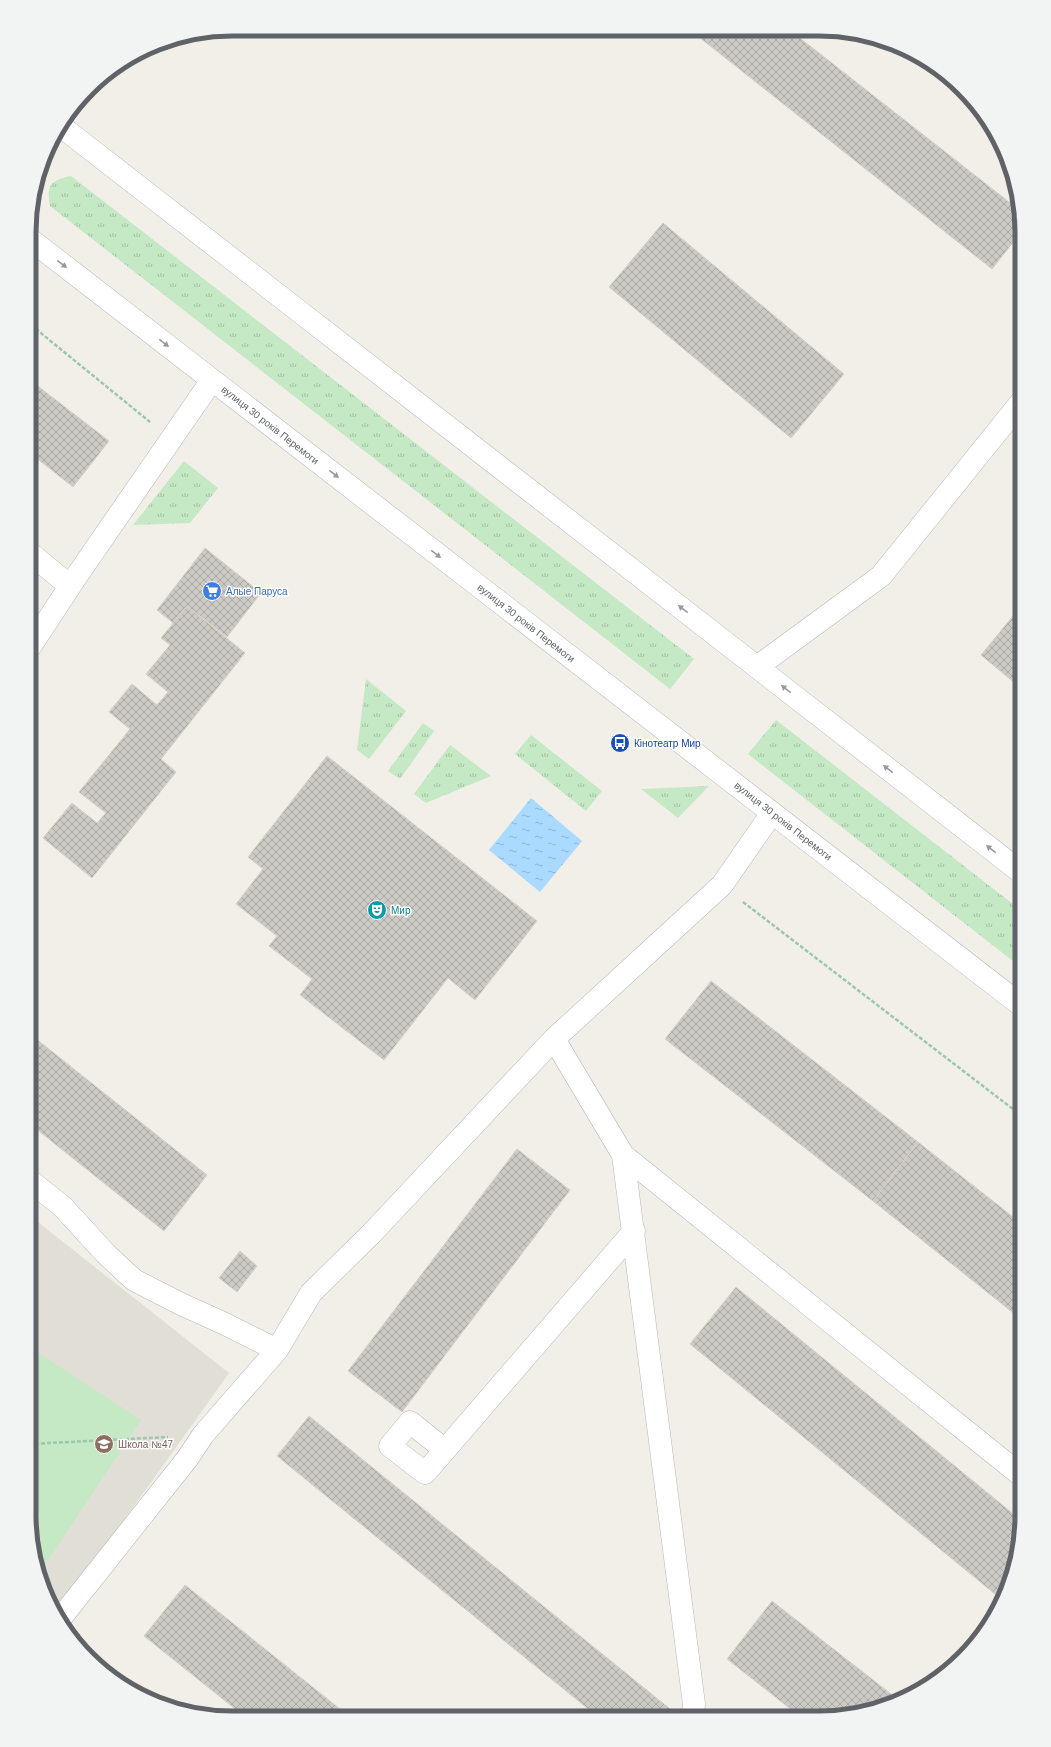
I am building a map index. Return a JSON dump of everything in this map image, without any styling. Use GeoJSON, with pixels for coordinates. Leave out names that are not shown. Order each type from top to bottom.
{"type":"FeatureCollection","features":[{"type":"Feature","properties":{"kind":"street"},"geometry":{"type":"LineString","coordinates":[[65,129],[1015,868]]}},
{"type":"Feature","properties":{"kind":"street","name":"вулиця 30 років Перемоги"},"geometry":{"type":"LineString","coordinates":[[36,244],[1015,1001]]}},
{"type":"Feature","properties":{"kind":"street"},"geometry":{"type":"LineString","coordinates":[[36,638],[212,380]]}},
{"type":"Feature","properties":{"kind":"street"},"geometry":{"type":"LineString","coordinates":[[757,667],[880,576],[1015,411]]}},
{"type":"Feature","properties":{"kind":"street"},"geometry":{"type":"LineString","coordinates":[[36,558],[70,586]]}},
{"type":"Feature","properties":{"kind":"street"},"geometry":{"type":"LineString","coordinates":[[63,1615],[182,1465],[203,1435],[277,1350],[311,1293],[372,1233],[554,1039],[722,885],[772,813]]}},
{"type":"Feature","properties":{"kind":"street"},"geometry":{"type":"LineString","coordinates":[[554,1039],[623,1155],[1015,1470]]}},
{"type":"Feature","properties":{"kind":"street"},"geometry":{"type":"LineString","coordinates":[[623,1155],[694,1704],[693,1711]]}},
{"type":"Feature","properties":{"kind":"street"},"geometry":{"type":"LineString","coordinates":[[36,1186],[62,1206],[106,1254],[134,1280],[277,1350]]}},
{"type":"Feature","properties":{"kind":"street"},"geometry":{"type":"LineString","coordinates":[[444,1450],[634,1231]]}},
{"type":"Feature","properties":{"kind":"path"},"geometry":{"type":"LineString","coordinates":[[36,329],[151,422]]}},
{"type":"Feature","properties":{"kind":"path"},"geometry":{"type":"LineString","coordinates":[[722,885],[1015,1111]]}},
{"type":"Feature","properties":{"kind":"path"},"geometry":{"type":"LineString","coordinates":[[36,1444],[203,1435]]}},
{"type":"Feature","properties":{"kind":"shaded area","name":"Школа №47"},"geometry":{"type":"Polygon","coordinates":[[[36,1221],[229,1373],[60,1610],[46,1578],[36,1528],[36,1221]]]}},
{"type":"Feature","properties":{"kind":"green space"},"geometry":{"type":"Polygon","coordinates":[[[71,176],[694,659],[670,689],[50,206],[49,193],[52,185],[59,179],[71,176]]]}},
{"type":"Feature","properties":{"kind":"green space"},"geometry":{"type":"Polygon","coordinates":[[[184,461],[218,488],[190,523],[133,525],[184,461]]]}},
{"type":"Feature","properties":{"kind":"green space"},"geometry":{"type":"Polygon","coordinates":[[[366,679],[406,711],[369,759],[357,750],[366,679]]]}},
{"type":"Feature","properties":{"kind":"green space"},"geometry":{"type":"Polygon","coordinates":[[[776,720],[1015,906],[1015,963],[748,754],[776,720]]]}},
{"type":"Feature","properties":{"kind":"green space"},"geometry":{"type":"Polygon","coordinates":[[[423,723],[434,731],[400,779],[388,771],[423,723]]]}},
{"type":"Feature","properties":{"kind":"green space"},"geometry":{"type":"Polygon","coordinates":[[[531,735],[602,791],[586,811],[515,754],[531,735]]]}},
{"type":"Feature","properties":{"kind":"green space"},"geometry":{"type":"Polygon","coordinates":[[[450,745],[491,776],[426,803],[414,794],[450,745]]]}},
{"type":"Feature","properties":{"kind":"green space"},"geometry":{"type":"Polygon","coordinates":[[[709,786],[678,818],[641,789],[709,786]]]}},
{"type":"Feature","properties":{"kind":"green space"},"geometry":{"type":"Polygon","coordinates":[[[36,1352],[141,1420],[43,1567],[36,1528],[36,1352]]]}},
{"type":"Feature","properties":{"kind":"water"},"geometry":{"type":"Polygon","coordinates":[[[531,798],[582,841],[540,892],[489,850],[531,798]]]}},
{"type":"Feature","properties":{"kind":"building"},"geometry":{"type":"Polygon","coordinates":[[[698,36],[797,36],[1013,205],[1015,219],[1015,240],[992,269],[698,36]]]}},
{"type":"Feature","properties":{"kind":"building"},"geometry":{"type":"Polygon","coordinates":[[[663,223],[844,374],[791,438],[609,287],[663,223]]]}},
{"type":"Feature","properties":{"kind":"building"},"geometry":{"type":"Polygon","coordinates":[[[36,385],[109,441],[73,487],[36,458],[36,385]]]}},
{"type":"Feature","properties":{"kind":"building"},"geometry":{"type":"Polygon","coordinates":[[[205,548],[261,593],[227,637],[187,606],[173,623],[157,610],[205,548]]]}},
{"type":"Feature","properties":{"kind":"building"},"geometry":{"type":"Polygon","coordinates":[[[187,606],[245,653],[161,759],[176,772],[92,878],[43,838],[72,803],[97,823],[106,813],[79,792],[130,729],[109,712],[132,684],[157,705],[168,692],[146,674],[170,645],[161,638],[187,606]]]}},
{"type":"Feature","properties":{"kind":"building"},"geometry":{"type":"Polygon","coordinates":[[[1015,614],[1015,683],[981,655],[1015,614]]]}},
{"type":"Feature","properties":{"kind":"building"},"geometry":{"type":"Polygon","coordinates":[[[327,756],[537,921],[475,1000],[448,978],[384,1060],[300,995],[312,979],[269,946],[277,936],[236,904],[263,869],[248,857],[327,756]]]}},
{"type":"Feature","properties":{"kind":"building"},"geometry":{"type":"Polygon","coordinates":[[[711,981],[918,1142],[873,1201],[665,1039],[711,981]]]}},
{"type":"Feature","properties":{"kind":"building"},"geometry":{"type":"Polygon","coordinates":[[[36,1039],[207,1175],[164,1231],[36,1129],[36,1039]]]}},
{"type":"Feature","properties":{"kind":"building"},"geometry":{"type":"Polygon","coordinates":[[[918,1142],[1015,1218],[1015,1314],[873,1201],[918,1142]]]}},
{"type":"Feature","properties":{"kind":"building"},"geometry":{"type":"Polygon","coordinates":[[[517,1149],[570,1190],[402,1412],[348,1371],[517,1149]]]}},
{"type":"Feature","properties":{"kind":"building"},"geometry":{"type":"Polygon","coordinates":[[[240,1251],[257,1266],[237,1292],[219,1278],[240,1251]]]}},
{"type":"Feature","properties":{"kind":"building"},"geometry":{"type":"Polygon","coordinates":[[[736,1287],[1015,1515],[1015,1528],[1011,1553],[1005,1578],[997,1596],[690,1344],[736,1287]]]}},
{"type":"Feature","properties":{"kind":"building"},"geometry":{"type":"Polygon","coordinates":[[[309,1416],[673,1711],[591,1711],[277,1456],[309,1416]]]}},
{"type":"Feature","properties":{"kind":"building"},"geometry":{"type":"Polygon","coordinates":[[[185,1585],[342,1711],[238,1711],[144,1636],[185,1585]]]}},
{"type":"Feature","properties":{"kind":"building"},"geometry":{"type":"Polygon","coordinates":[[[772,1601],[894,1696],[870,1704],[832,1711],[793,1711],[727,1659],[772,1601]]]}},
{"type":"Feature","properties":{"kind":"place","name":"Алые Паруса"},"geometry":{"type":"Point","coordinates":[212,591]}},
{"type":"Feature","properties":{"kind":"place","name":"Кінотеатр Мир"},"geometry":{"type":"Point","coordinates":[620,743]}},
{"type":"Feature","properties":{"kind":"place","name":"Мир"},"geometry":{"type":"Point","coordinates":[377,910]}},
{"type":"Feature","properties":{"kind":"place","name":"Школа №47"},"geometry":{"type":"Point","coordinates":[104,1444]}}]}
